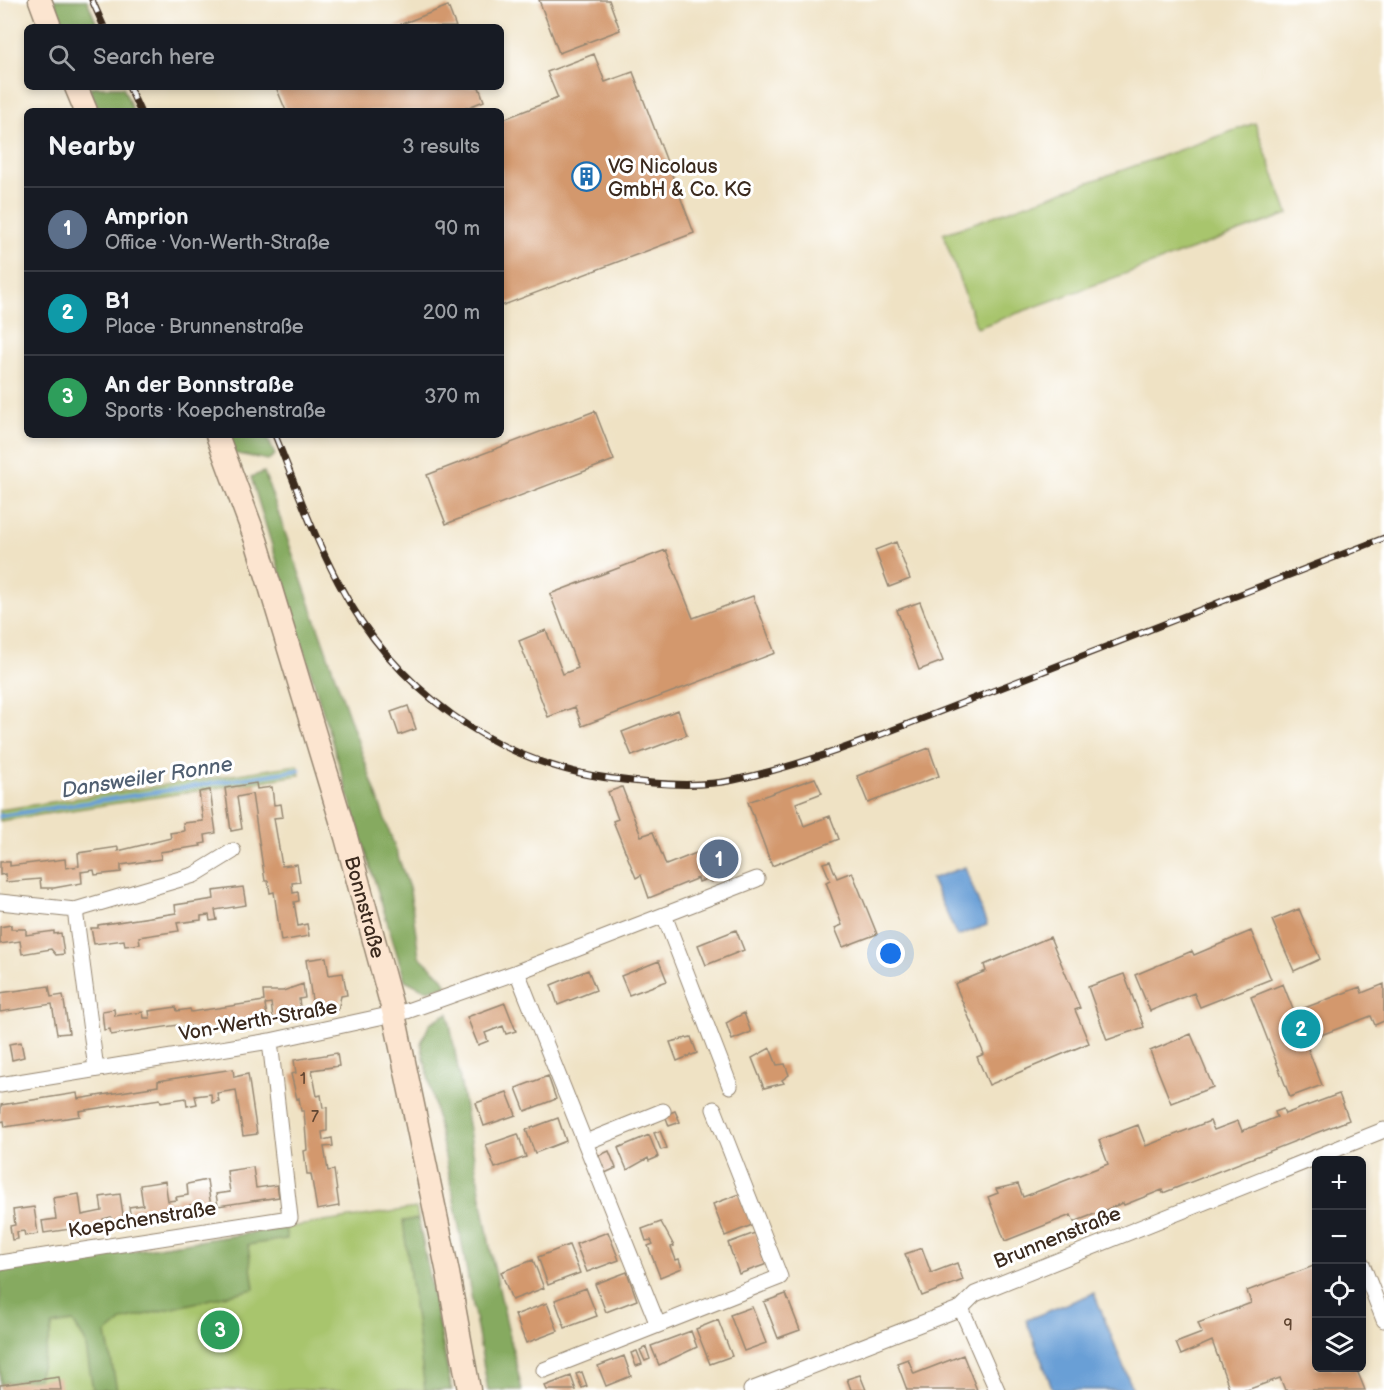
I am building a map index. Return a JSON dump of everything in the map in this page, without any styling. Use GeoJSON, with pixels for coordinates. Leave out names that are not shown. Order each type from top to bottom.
{"type":"FeatureCollection","features":[{"type":"Feature","properties":{"kind":"main road"},"geometry":{"type":"LineString","coordinates":[[40,0],[49,24]]}},
{"type":"Feature","properties":{"kind":"main road"},"geometry":{"type":"LineString","coordinates":[[77,90],[85,108]]}},
{"type":"Feature","properties":{"kind":"main road","name":"Bonnstraße"},"geometry":{"type":"LineString","coordinates":[[217,438],[256,540],[346,837],[394,1014],[448,1273],[469,1390]]}},
{"type":"Feature","properties":{"kind":"street"},"geometry":{"type":"LineString","coordinates":[[0,902],[75,910],[194,874],[233,851]]}},
{"type":"Feature","properties":{"kind":"street","name":"Von-Werth-Straße"},"geometry":{"type":"LineString","coordinates":[[0,1085],[270,1041],[394,1014],[517,972],[757,879]]}},
{"type":"Feature","properties":{"kind":"street"},"geometry":{"type":"LineString","coordinates":[[75,910],[96,1069]]}},
{"type":"Feature","properties":{"kind":"street"},"geometry":{"type":"LineString","coordinates":[[664,915],[730,1086]]}},
{"type":"Feature","properties":{"kind":"street"},"geometry":{"type":"LineString","coordinates":[[517,972],[658,1325]]}},
{"type":"Feature","properties":{"kind":"street","name":"Koepchenstraße"},"geometry":{"type":"LineString","coordinates":[[0,1263],[290,1218],[270,1041]]}},
{"type":"Feature","properties":{"kind":"street"},"geometry":{"type":"LineString","coordinates":[[544,1370],[780,1276],[714,1109]]}},
{"type":"Feature","properties":{"kind":"street"},"geometry":{"type":"LineString","coordinates":[[586,1142],[663,1111]]}},
{"type":"Feature","properties":{"kind":"street","name":"Brunnenstraße"},"geometry":{"type":"LineString","coordinates":[[1324,1156],[1384,1130]]}},
{"type":"Feature","properties":{"kind":"street","name":"Brunnenstraße"},"geometry":{"type":"LineString","coordinates":[[751,1390],[961,1308],[975,1294],[1312,1161]]}},
{"type":"Feature","properties":{"kind":"street"},"geometry":{"type":"LineString","coordinates":[[1366,1274],[1384,1320]]}},
{"type":"Feature","properties":{"kind":"street"},"geometry":{"type":"LineString","coordinates":[[961,1308],[997,1390]]}},
{"type":"Feature","properties":{"kind":"green space"},"geometry":{"type":"Polygon","coordinates":[[[54,0],[87,0],[97,24],[64,24],[54,0]]]}},
{"type":"Feature","properties":{"kind":"green space"},"geometry":{"type":"Polygon","coordinates":[[[90,90],[124,90],[132,108],[98,108],[90,90]]]}},
{"type":"Feature","properties":{"kind":"green space"},"geometry":{"type":"Polygon","coordinates":[[[1255,123],[1288,214],[977,328],[943,234],[1255,123]]]}},
{"type":"Feature","properties":{"kind":"green space"},"geometry":{"type":"Polygon","coordinates":[[[227,438],[267,438],[275,455],[268,460],[233,453],[227,438]]]}},
{"type":"Feature","properties":{"kind":"green space"},"geometry":{"type":"Polygon","coordinates":[[[264,472],[410,891],[419,956],[443,978],[447,986],[425,990],[405,980],[251,477],[264,472]]]}},
{"type":"Feature","properties":{"kind":"green space"},"geometry":{"type":"Polygon","coordinates":[[[297,765],[300,775],[0,821],[0,810],[297,765]]]}},
{"type":"Feature","properties":{"kind":"green space"},"geometry":{"type":"Polygon","coordinates":[[[448,1013],[492,1258],[522,1390],[488,1390],[453,1194],[421,1043],[430,1023],[448,1013]]]}},
{"type":"Feature","properties":{"kind":"green space"},"geometry":{"type":"Polygon","coordinates":[[[416,1208],[452,1390],[0,1390],[0,1271],[416,1208]]]}},
{"type":"Feature","properties":{"kind":"green space"},"geometry":{"type":"Polygon","coordinates":[[[418,1219],[451,1390],[425,1390],[403,1221],[418,1219]]]}},
{"type":"Feature","properties":{"kind":"green space"},"geometry":{"type":"Polygon","coordinates":[[[285,1228],[287,1239],[248,1245],[254,1289],[123,1320],[106,1334],[117,1390],[93,1390],[85,1341],[73,1322],[53,1325],[38,1378],[0,1383],[0,1271],[285,1228]]]}},
{"type":"Feature","properties":{"kind":"water"},"geometry":{"type":"Polygon","coordinates":[[[965,867],[987,925],[957,936],[931,879],[965,867]]]}},
{"type":"Feature","properties":{"kind":"water"},"geometry":{"type":"Polygon","coordinates":[[[1094,1293],[1133,1390],[1053,1390],[1026,1320],[1094,1293]]]}},
{"type":"Feature","properties":{"kind":"building"},"geometry":{"type":"Polygon","coordinates":[[[539,0],[609,0],[620,30],[559,53],[539,0]]]}},
{"type":"Feature","properties":{"kind":"building"},"geometry":{"type":"Polygon","coordinates":[[[448,6],[455,24],[402,24],[448,6]]]}},
{"type":"Feature","properties":{"kind":"building","name":"VG Nicolaus GmbH & Co. KG"},"geometry":{"type":"Polygon","coordinates":[[[594,54],[605,82],[633,72],[694,233],[504,305],[504,119],[558,98],[547,72],[594,54]]]}},
{"type":"Feature","properties":{"kind":"building"},"geometry":{"type":"Polygon","coordinates":[[[277,90],[480,90],[484,101],[466,108],[285,108],[277,90]]]}},
{"type":"Feature","properties":{"kind":"building"},"geometry":{"type":"Polygon","coordinates":[[[595,411],[614,460],[446,524],[427,475],[595,411]]]}},
{"type":"Feature","properties":{"kind":"building"},"geometry":{"type":"Polygon","coordinates":[[[896,542],[910,579],[889,587],[875,550],[896,542]]]}},
{"type":"Feature","properties":{"kind":"building"},"geometry":{"type":"Polygon","coordinates":[[[666,550],[693,618],[753,596],[775,653],[582,726],[575,707],[548,717],[519,641],[546,630],[563,674],[578,668],[550,594],[666,550]]]}},
{"type":"Feature","properties":{"kind":"building"},"geometry":{"type":"Polygon","coordinates":[[[920,602],[943,661],[919,670],[897,610],[920,602]]]}},
{"type":"Feature","properties":{"kind":"building"},"geometry":{"type":"Polygon","coordinates":[[[408,706],[416,729],[399,735],[391,712],[408,706]]]}},
{"type":"Feature","properties":{"kind":"building"},"geometry":{"type":"Polygon","coordinates":[[[678,710],[687,735],[632,756],[622,732],[678,710]]]}},
{"type":"Feature","properties":{"kind":"building"},"geometry":{"type":"Polygon","coordinates":[[[929,748],[939,776],[868,803],[857,776],[929,748]]]}},
{"type":"Feature","properties":{"kind":"building"},"geometry":{"type":"Polygon","coordinates":[[[815,778],[822,793],[796,803],[804,826],[830,816],[839,839],[772,866],[748,802],[815,778]]]}},
{"type":"Feature","properties":{"kind":"building"},"geometry":{"type":"Polygon","coordinates":[[[256,783],[257,789],[272,787],[274,805],[281,804],[283,817],[274,818],[282,866],[297,864],[300,882],[292,883],[293,893],[298,892],[299,901],[294,902],[298,926],[307,924],[309,936],[281,941],[274,892],[270,893],[268,881],[265,881],[252,794],[237,797],[242,829],[231,831],[225,788],[256,783]]]}},
{"type":"Feature","properties":{"kind":"building"},"geometry":{"type":"Polygon","coordinates":[[[622,787],[641,836],[653,832],[666,865],[719,844],[726,863],[722,868],[724,877],[711,882],[707,879],[699,882],[698,878],[649,898],[641,875],[636,878],[613,821],[618,819],[608,792],[622,787]]]}},
{"type":"Feature","properties":{"kind":"building"},"geometry":{"type":"Polygon","coordinates":[[[210,790],[216,833],[205,835],[206,843],[200,844],[201,846],[160,852],[161,859],[121,865],[121,872],[95,875],[94,870],[81,872],[82,883],[54,888],[41,888],[40,879],[6,882],[5,874],[0,875],[0,862],[10,862],[10,866],[65,859],[66,868],[79,866],[78,853],[118,847],[118,851],[171,838],[170,833],[184,831],[183,823],[203,821],[199,792],[210,790]]]}},
{"type":"Feature","properties":{"kind":"building"},"geometry":{"type":"Polygon","coordinates":[[[830,861],[837,878],[852,872],[877,934],[843,947],[835,928],[842,925],[826,882],[830,880],[823,863],[830,861]]]}},
{"type":"Feature","properties":{"kind":"building"},"geometry":{"type":"Polygon","coordinates":[[[243,887],[246,905],[215,910],[217,920],[210,921],[209,915],[201,916],[201,920],[177,923],[179,931],[139,937],[140,944],[125,946],[124,940],[94,944],[91,928],[98,928],[98,925],[176,913],[175,905],[214,899],[213,891],[243,887]]]}},
{"type":"Feature","properties":{"kind":"building"},"geometry":{"type":"Polygon","coordinates":[[[1299,909],[1320,959],[1294,971],[1272,920],[1299,909]]]}},
{"type":"Feature","properties":{"kind":"building"},"geometry":{"type":"Polygon","coordinates":[[[11,925],[11,929],[26,929],[26,935],[54,931],[54,934],[61,933],[64,954],[56,955],[51,949],[22,954],[20,941],[0,944],[0,927],[11,925]]]}},
{"type":"Feature","properties":{"kind":"building"},"geometry":{"type":"Polygon","coordinates":[[[736,930],[744,950],[706,965],[698,945],[736,930]]]}},
{"type":"Feature","properties":{"kind":"building"},"geometry":{"type":"Polygon","coordinates":[[[1251,931],[1271,979],[1200,1007],[1194,993],[1150,1011],[1135,975],[1192,951],[1194,955],[1251,931]]]}},
{"type":"Feature","properties":{"kind":"building"},"geometry":{"type":"Polygon","coordinates":[[[1050,937],[1080,1008],[1075,1010],[1089,1043],[989,1085],[977,1057],[984,1054],[955,984],[986,971],[984,965],[1050,937]]]}},
{"type":"Feature","properties":{"kind":"building"},"geometry":{"type":"Polygon","coordinates":[[[326,957],[329,975],[343,973],[347,995],[341,996],[338,1010],[314,1013],[306,960],[326,957]]]}},
{"type":"Feature","properties":{"kind":"building"},"geometry":{"type":"Polygon","coordinates":[[[659,961],[667,981],[629,995],[621,976],[659,961]]]}},
{"type":"Feature","properties":{"kind":"building"},"geometry":{"type":"Polygon","coordinates":[[[588,970],[596,990],[558,1005],[551,985],[588,970]]]}},
{"type":"Feature","properties":{"kind":"building"},"geometry":{"type":"Polygon","coordinates":[[[1124,974],[1144,1027],[1107,1040],[1088,987],[1124,974]]]}},
{"type":"Feature","properties":{"kind":"building"},"geometry":{"type":"Polygon","coordinates":[[[303,984],[305,998],[299,999],[301,1014],[273,1018],[271,1003],[265,1004],[267,1016],[260,1017],[261,1020],[193,1030],[192,1026],[179,1028],[178,1025],[111,1035],[110,1029],[104,1030],[102,1011],[114,1009],[115,1016],[143,1012],[144,1018],[150,1018],[149,1011],[176,1007],[177,1011],[190,1009],[191,1012],[264,1001],[263,991],[283,991],[303,984]]]}},
{"type":"Feature","properties":{"kind":"building"},"geometry":{"type":"Polygon","coordinates":[[[1283,984],[1294,1012],[1360,987],[1362,993],[1384,984],[1384,1021],[1375,1025],[1371,1016],[1305,1041],[1322,1085],[1290,1097],[1251,997],[1283,984]]]}},
{"type":"Feature","properties":{"kind":"building"},"geometry":{"type":"Polygon","coordinates":[[[49,986],[51,997],[63,995],[69,1033],[57,1034],[52,1004],[0,1012],[0,993],[49,986]]]}},
{"type":"Feature","properties":{"kind":"building"},"geometry":{"type":"Polygon","coordinates":[[[505,1003],[516,1031],[506,1034],[503,1026],[485,1033],[488,1041],[478,1045],[467,1017],[505,1003]]]}},
{"type":"Feature","properties":{"kind":"building"},"geometry":{"type":"Polygon","coordinates":[[[744,1013],[751,1032],[732,1040],[726,1023],[744,1013]]]}},
{"type":"Feature","properties":{"kind":"building"},"geometry":{"type":"Polygon","coordinates":[[[1191,1034],[1213,1087],[1171,1103],[1150,1051],[1191,1034]]]}},
{"type":"Feature","properties":{"kind":"building"},"geometry":{"type":"Polygon","coordinates":[[[691,1037],[697,1053],[677,1061],[670,1042],[691,1037]]]}},
{"type":"Feature","properties":{"kind":"building"},"geometry":{"type":"Polygon","coordinates":[[[21,1042],[24,1057],[12,1060],[9,1044],[21,1042]]]}},
{"type":"Feature","properties":{"kind":"building"},"geometry":{"type":"Polygon","coordinates":[[[770,1048],[777,1065],[785,1064],[789,1075],[782,1080],[784,1083],[764,1088],[752,1058],[770,1048]]]}},
{"type":"Feature","properties":{"kind":"building"},"geometry":{"type":"Polygon","coordinates":[[[337,1053],[339,1066],[312,1070],[317,1096],[321,1095],[323,1108],[327,1107],[327,1131],[322,1132],[323,1140],[332,1138],[333,1146],[324,1147],[328,1171],[334,1170],[339,1206],[317,1210],[311,1174],[307,1174],[304,1151],[307,1150],[304,1111],[301,1111],[291,1074],[296,1073],[294,1060],[337,1053]]]}},
{"type":"Feature","properties":{"kind":"building"},"geometry":{"type":"Polygon","coordinates":[[[233,1069],[234,1077],[248,1074],[257,1134],[243,1136],[236,1090],[217,1093],[219,1101],[212,1103],[211,1094],[195,1096],[197,1104],[187,1106],[186,1098],[161,1102],[160,1099],[79,1111],[80,1116],[5,1127],[4,1121],[0,1122],[1,1105],[77,1093],[78,1099],[158,1086],[158,1081],[233,1069]]]}},
{"type":"Feature","properties":{"kind":"building"},"geometry":{"type":"Polygon","coordinates":[[[548,1076],[556,1099],[525,1111],[516,1088],[548,1076]]]}},
{"type":"Feature","properties":{"kind":"building"},"geometry":{"type":"Polygon","coordinates":[[[507,1092],[516,1115],[484,1126],[476,1103],[507,1092]]]}},
{"type":"Feature","properties":{"kind":"building"},"geometry":{"type":"Polygon","coordinates":[[[1339,1094],[1349,1120],[1163,1193],[1162,1190],[1074,1222],[1071,1215],[1005,1241],[988,1197],[998,1193],[996,1189],[1018,1184],[1023,1197],[1108,1164],[1099,1140],[1138,1125],[1146,1146],[1210,1121],[1214,1130],[1238,1121],[1242,1131],[1277,1117],[1275,1112],[1283,1109],[1285,1114],[1339,1094]]]}},
{"type":"Feature","properties":{"kind":"building"},"geometry":{"type":"Polygon","coordinates":[[[675,1111],[680,1122],[669,1126],[665,1115],[675,1111]]]}},
{"type":"Feature","properties":{"kind":"building"},"geometry":{"type":"Polygon","coordinates":[[[558,1118],[566,1141],[535,1153],[526,1130],[558,1118]]]}},
{"type":"Feature","properties":{"kind":"building"},"geometry":{"type":"Polygon","coordinates":[[[660,1131],[667,1148],[661,1150],[654,1133],[660,1131]]]}},
{"type":"Feature","properties":{"kind":"building"},"geometry":{"type":"Polygon","coordinates":[[[518,1134],[526,1157],[495,1168],[486,1145],[518,1134]]]}},
{"type":"Feature","properties":{"kind":"building"},"geometry":{"type":"Polygon","coordinates":[[[649,1135],[658,1157],[649,1161],[648,1158],[627,1170],[618,1148],[649,1135]]]}},
{"type":"Feature","properties":{"kind":"building"},"geometry":{"type":"Polygon","coordinates":[[[609,1151],[616,1168],[605,1173],[598,1156],[609,1151]]]}},
{"type":"Feature","properties":{"kind":"building"},"geometry":{"type":"Polygon","coordinates":[[[253,1167],[256,1188],[277,1185],[279,1197],[218,1206],[216,1194],[230,1192],[227,1171],[253,1167]]]}},
{"type":"Feature","properties":{"kind":"building"},"geometry":{"type":"Polygon","coordinates":[[[207,1180],[211,1207],[198,1209],[198,1204],[190,1205],[191,1210],[131,1220],[129,1207],[143,1205],[140,1185],[165,1181],[168,1201],[188,1195],[187,1184],[207,1180]]]}},
{"type":"Feature","properties":{"kind":"building"},"geometry":{"type":"Polygon","coordinates":[[[79,1194],[82,1215],[102,1211],[100,1197],[120,1194],[124,1221],[111,1223],[111,1217],[103,1219],[104,1224],[44,1233],[42,1221],[56,1219],[53,1198],[79,1194]]]}},
{"type":"Feature","properties":{"kind":"building"},"geometry":{"type":"Polygon","coordinates":[[[740,1194],[752,1225],[725,1236],[713,1204],[740,1194]]]}},
{"type":"Feature","properties":{"kind":"building"},"geometry":{"type":"Polygon","coordinates":[[[34,1207],[38,1234],[25,1236],[24,1231],[17,1232],[18,1239],[12,1240],[10,1226],[15,1225],[13,1210],[34,1207]]]}},
{"type":"Feature","properties":{"kind":"building"},"geometry":{"type":"Polygon","coordinates":[[[661,1222],[674,1246],[671,1247],[676,1260],[679,1259],[682,1268],[660,1277],[648,1246],[653,1244],[651,1240],[646,1241],[642,1229],[661,1222]]]}},
{"type":"Feature","properties":{"kind":"building"},"geometry":{"type":"Polygon","coordinates":[[[608,1232],[619,1260],[587,1272],[576,1244],[608,1232]]]}},
{"type":"Feature","properties":{"kind":"building"},"geometry":{"type":"Polygon","coordinates":[[[755,1233],[767,1264],[739,1274],[728,1243],[755,1233]]]}},
{"type":"Feature","properties":{"kind":"building"},"geometry":{"type":"Polygon","coordinates":[[[569,1245],[580,1273],[548,1285],[538,1257],[569,1245]]]}},
{"type":"Feature","properties":{"kind":"building"},"geometry":{"type":"Polygon","coordinates":[[[922,1248],[931,1273],[957,1263],[963,1280],[922,1296],[905,1254],[922,1248]]]}},
{"type":"Feature","properties":{"kind":"building"},"geometry":{"type":"Polygon","coordinates":[[[533,1260],[544,1288],[512,1300],[501,1272],[533,1260]]]}},
{"type":"Feature","properties":{"kind":"building"},"geometry":{"type":"Polygon","coordinates":[[[1312,1267],[1312,1372],[1358,1372],[1365,1390],[1285,1390],[1280,1378],[1247,1390],[1230,1390],[1212,1341],[1181,1355],[1176,1343],[1202,1333],[1198,1323],[1251,1303],[1247,1291],[1312,1267]]]}},
{"type":"Feature","properties":{"kind":"building"},"geometry":{"type":"Polygon","coordinates":[[[627,1272],[637,1300],[606,1312],[595,1284],[627,1272]]]}},
{"type":"Feature","properties":{"kind":"building"},"geometry":{"type":"Polygon","coordinates":[[[586,1288],[597,1316],[565,1328],[555,1300],[586,1288]]]}},
{"type":"Feature","properties":{"kind":"building"},"geometry":{"type":"Polygon","coordinates":[[[786,1294],[800,1330],[778,1338],[764,1302],[786,1294]]]}},
{"type":"Feature","properties":{"kind":"building"},"geometry":{"type":"Polygon","coordinates":[[[547,1303],[558,1331],[526,1343],[515,1315],[547,1303]]]}},
{"type":"Feature","properties":{"kind":"building"},"geometry":{"type":"Polygon","coordinates":[[[752,1307],[766,1343],[744,1351],[730,1315],[752,1307]]]}},
{"type":"Feature","properties":{"kind":"building"},"geometry":{"type":"Polygon","coordinates":[[[718,1320],[732,1356],[710,1364],[696,1329],[718,1320]]]}},
{"type":"Feature","properties":{"kind":"building"},"geometry":{"type":"Polygon","coordinates":[[[691,1331],[697,1347],[659,1365],[651,1346],[691,1331]]]}},
{"type":"Feature","properties":{"kind":"building"},"geometry":{"type":"Polygon","coordinates":[[[646,1347],[650,1359],[645,1361],[640,1350],[646,1347]]]}},
{"type":"Feature","properties":{"kind":"building"},"geometry":{"type":"Polygon","coordinates":[[[637,1351],[642,1364],[636,1366],[631,1353],[637,1351]]]}},
{"type":"Feature","properties":{"kind":"building"},"geometry":{"type":"Polygon","coordinates":[[[963,1355],[977,1390],[907,1390],[897,1363],[908,1359],[914,1374],[963,1355]]]}},
{"type":"Feature","properties":{"kind":"building"},"geometry":{"type":"Polygon","coordinates":[[[624,1356],[631,1376],[606,1386],[598,1366],[624,1356]]]}},
{"type":"Feature","properties":{"kind":"building"},"geometry":{"type":"Polygon","coordinates":[[[582,1372],[587,1386],[582,1388],[576,1374],[582,1372]]]}},
{"type":"Feature","properties":{"kind":"building"},"geometry":{"type":"Polygon","coordinates":[[[860,1375],[866,1390],[851,1390],[847,1379],[860,1375]]]}},
{"type":"Feature","properties":{"kind":"building"},"geometry":{"type":"Polygon","coordinates":[[[571,1376],[576,1390],[547,1390],[545,1386],[571,1376]]]}},
{"type":"Feature","properties":{"kind":"building"},"geometry":{"type":"Polygon","coordinates":[[[59,1377],[61,1390],[0,1390],[0,1385],[59,1377]]]}},
{"type":"Feature","properties":{"kind":"waterway","name":"Dansweiler Ronne"},"geometry":{"type":"LineString","coordinates":[[0,816],[299,770]]}},
{"type":"Feature","properties":{"kind":"railway"},"geometry":{"type":"LineString","coordinates":[[92,0],[103,24]]}},
{"type":"Feature","properties":{"kind":"railway"},"geometry":{"type":"LineString","coordinates":[[130,90],[139,108]]}},
{"type":"Feature","properties":{"kind":"railway"},"geometry":{"type":"LineString","coordinates":[[276,438],[312,528],[338,582],[361,620],[388,656],[418,687],[452,715],[490,738],[529,757],[571,771],[644,782],[690,785],[734,780],[828,754],[1384,538]]}},
{"type":"Feature","properties":{"kind":"place","name":"VG Nicolaus GmbH & Co. KG"},"geometry":{"type":"Point","coordinates":[587,177]}},
{"type":"Feature","properties":{"kind":"place","name":"Amprion"},"geometry":{"type":"Point","coordinates":[719,859]}},
{"type":"Feature","properties":{"kind":"place","name":"B1"},"geometry":{"type":"Point","coordinates":[1301,1029]}},
{"type":"Feature","properties":{"kind":"place","name":"An der Bonnstraße"},"geometry":{"type":"Point","coordinates":[220,1330]}}]}
